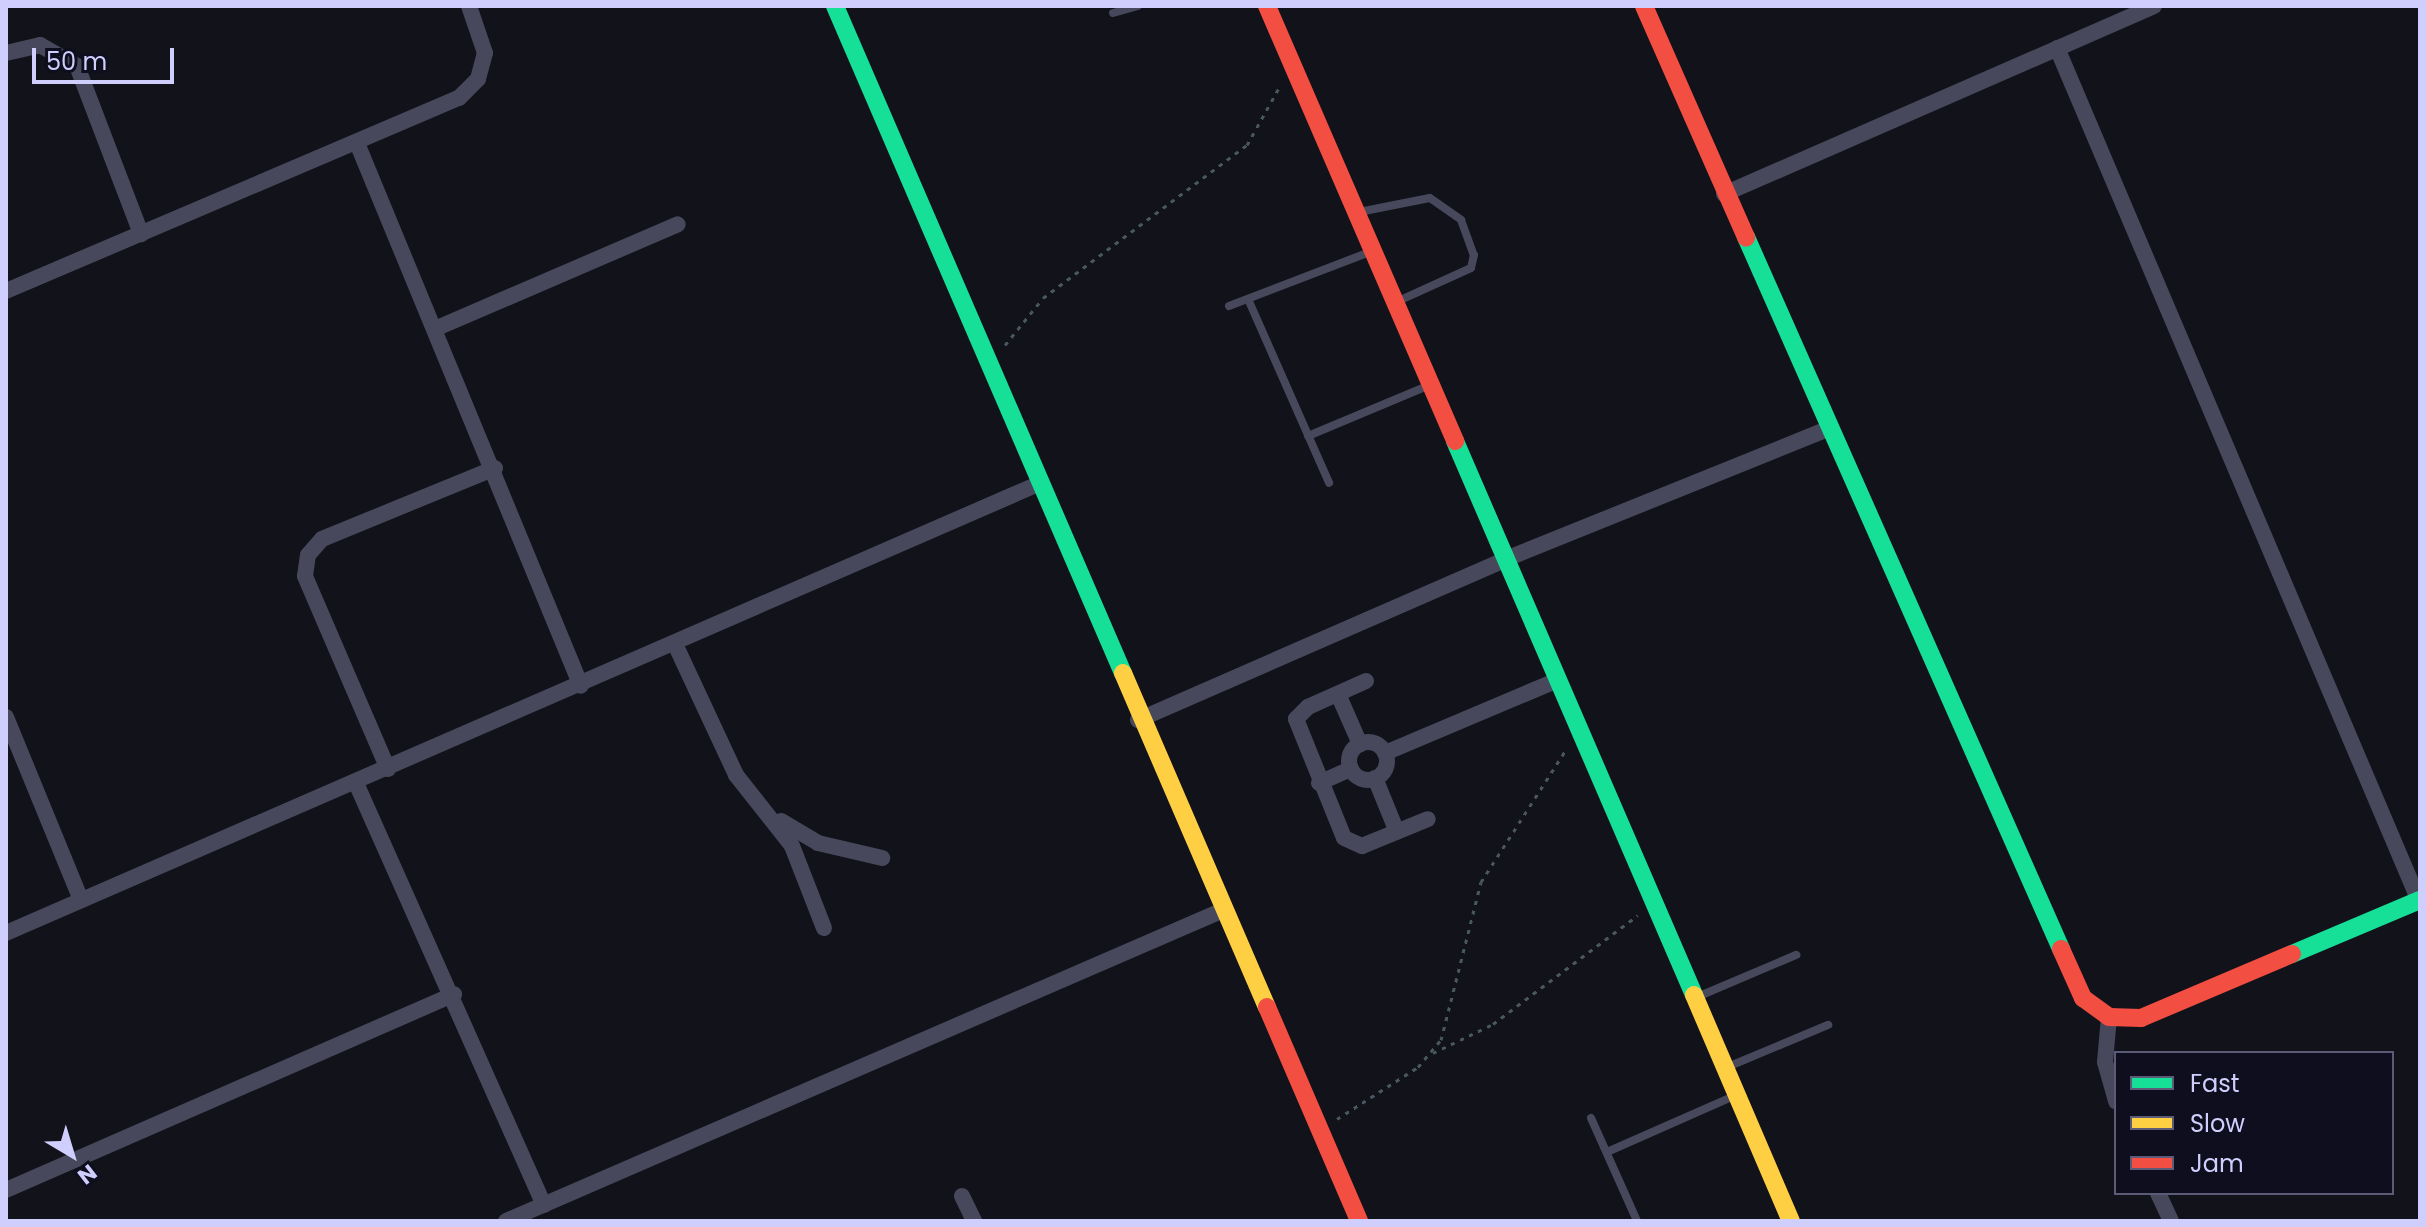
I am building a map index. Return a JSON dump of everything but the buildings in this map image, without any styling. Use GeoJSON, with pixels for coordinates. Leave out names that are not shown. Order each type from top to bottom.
{"type":"FeatureCollection","features":[{"type":"Feature","properties":{"kind":"street"},"geometry":{"type":"LineString","coordinates":[[6,291],[357,143],[470,90],[485,53],[469,6]]}},
{"type":"Feature","properties":{"kind":"street"},"geometry":{"type":"LineString","coordinates":[[835,6],[1138,720],[1359,1221]]}},
{"type":"Feature","properties":{"kind":"street"},"geometry":{"type":"LineString","coordinates":[[1267,6],[1791,1221]]}},
{"type":"Feature","properties":{"kind":"street"},"geometry":{"type":"LineString","coordinates":[[1644,6],[1826,430],[2075,984],[2109,1017],[2156,1013],[2419,900],[2286,573],[2057,48]]}},
{"type":"Feature","properties":{"kind":"street"},"geometry":{"type":"LineString","coordinates":[[1724,194],[2154,6]]}},
{"type":"Feature","properties":{"kind":"street"},"geometry":{"type":"LineString","coordinates":[[6,53],[40,45],[77,66],[141,234]]}},
{"type":"Feature","properties":{"kind":"street"},"geometry":{"type":"LineString","coordinates":[[357,143],[495,468],[581,686]]}},
{"type":"Feature","properties":{"kind":"street"},"geometry":{"type":"LineString","coordinates":[[437,328],[678,224]]}},
{"type":"Feature","properties":{"kind":"street"},"geometry":{"type":"LineString","coordinates":[[1138,720],[1506,559],[1826,430]]}},
{"type":"Feature","properties":{"kind":"street"},"geometry":{"type":"LineString","coordinates":[[388,769],[309,586],[308,555],[322,539],[495,468]]}},
{"type":"Feature","properties":{"kind":"street"},"geometry":{"type":"LineString","coordinates":[[6,933],[581,686],[1038,484]]}},
{"type":"Feature","properties":{"kind":"street"},"geometry":{"type":"LineString","coordinates":[[675,644],[727,758],[792,846],[824,928]]}},
{"type":"Feature","properties":{"kind":"street"},"geometry":{"type":"LineString","coordinates":[[1360,744],[1385,753],[1558,680]]}},
{"type":"Feature","properties":{"kind":"street"},"geometry":{"type":"LineString","coordinates":[[1366,681],[1296,719],[1319,783],[1352,845],[1428,819]]}},
{"type":"Feature","properties":{"kind":"street"},"geometry":{"type":"LineString","coordinates":[[1338,694],[1360,744],[1351,769]]}},
{"type":"Feature","properties":{"kind":"street"},"geometry":{"type":"LineString","coordinates":[[6,717],[81,900]]}},
{"type":"Feature","properties":{"kind":"street"},"geometry":{"type":"LineString","coordinates":[[1385,753],[1375,778],[1397,832]]}},
{"type":"Feature","properties":{"kind":"street"},"geometry":{"type":"LineString","coordinates":[[1319,783],[1351,769],[1375,778]]}},
{"type":"Feature","properties":{"kind":"street"},"geometry":{"type":"LineString","coordinates":[[356,783],[454,994],[544,1205]]}},
{"type":"Feature","properties":{"kind":"street"},"geometry":{"type":"LineString","coordinates":[[761,806],[810,841],[882,858]]}},
{"type":"Feature","properties":{"kind":"street"},"geometry":{"type":"LineString","coordinates":[[506,1221],[1221,911]]}},
{"type":"Feature","properties":{"kind":"street"},"geometry":{"type":"LineString","coordinates":[[6,1190],[454,994]]}},
{"type":"Feature","properties":{"kind":"street"},"geometry":{"type":"LineString","coordinates":[[2109,1017],[2105,1062],[2114,1094]]}},
{"type":"Feature","properties":{"kind":"street"},"geometry":{"type":"LineString","coordinates":[[2159,1195],[2171,1221]]}},
{"type":"Feature","properties":{"kind":"street"},"geometry":{"type":"LineString","coordinates":[[962,1196],[974,1221]]}},
{"type":"Feature","properties":{"kind":"lane"},"geometry":{"type":"LineString","coordinates":[[1113,13],[1138,6]]}},
{"type":"Feature","properties":{"kind":"lane"},"geometry":{"type":"LineString","coordinates":[[1357,213],[1430,198],[1461,220],[1474,255],[1471,268],[1395,302]]}},
{"type":"Feature","properties":{"kind":"lane"},"geometry":{"type":"LineString","coordinates":[[1229,306],[1373,251]]}},
{"type":"Feature","properties":{"kind":"lane"},"geometry":{"type":"LineString","coordinates":[[1248,299],[1329,483]]}},
{"type":"Feature","properties":{"kind":"lane"},"geometry":{"type":"LineString","coordinates":[[1308,436],[1431,385]]}},
{"type":"Feature","properties":{"kind":"lane"},"geometry":{"type":"LineString","coordinates":[[1695,998],[1796,955]]}},
{"type":"Feature","properties":{"kind":"lane"},"geometry":{"type":"LineString","coordinates":[[1725,1068],[1828,1025]]}},
{"type":"Feature","properties":{"kind":"lane"},"geometry":{"type":"LineString","coordinates":[[1607,1152],[1737,1095]]}},
{"type":"Feature","properties":{"kind":"lane"},"geometry":{"type":"LineString","coordinates":[[1591,1118],[1637,1221]]}},
{"type":"Feature","properties":{"kind":"path"},"geometry":{"type":"LineString","coordinates":[[991,373],[1043,298],[1247,145],[1272,108],[1281,76]]}},
{"type":"Feature","properties":{"kind":"path"},"geometry":{"type":"LineString","coordinates":[[1430,1055],[1455,1007],[1465,926],[1481,882],[1578,727]]}},
{"type":"Feature","properties":{"kind":"path"},"geometry":{"type":"LineString","coordinates":[[1320,1135],[1430,1055],[1493,1024],[1654,903]]}},
{"type":"Feature","properties":{"kind":"traffic: fast"},"geometry":{"type":"LineString","coordinates":[[835,6],[1123,673]]}},
{"type":"Feature","properties":{"kind":"traffic: fast"},"geometry":{"type":"LineString","coordinates":[[1746,237],[2061,949]]}},
{"type":"Feature","properties":{"kind":"traffic: fast"},"geometry":{"type":"LineString","coordinates":[[1455,441],[1694,995]]}},
{"type":"Feature","properties":{"kind":"traffic: fast"},"geometry":{"type":"LineString","coordinates":[[2292,954],[2420,900]]}},
{"type":"Feature","properties":{"kind":"traffic: slow"},"geometry":{"type":"LineString","coordinates":[[1123,673],[1267,1007]]}},
{"type":"Feature","properties":{"kind":"traffic: slow"},"geometry":{"type":"LineString","coordinates":[[1694,995],[1791,1221]]}},
{"type":"Feature","properties":{"kind":"traffic: jam"},"geometry":{"type":"LineString","coordinates":[[1267,6],[1455,441]]}},
{"type":"Feature","properties":{"kind":"traffic: jam"},"geometry":{"type":"LineString","coordinates":[[1644,6],[1746,237]]}},
{"type":"Feature","properties":{"kind":"traffic: jam"},"geometry":{"type":"LineString","coordinates":[[2061,949],[2083,998],[2109,1017],[2141,1018],[2292,954]]}},
{"type":"Feature","properties":{"kind":"traffic: jam"},"geometry":{"type":"LineString","coordinates":[[1267,1007],[1359,1221]]}}]}
